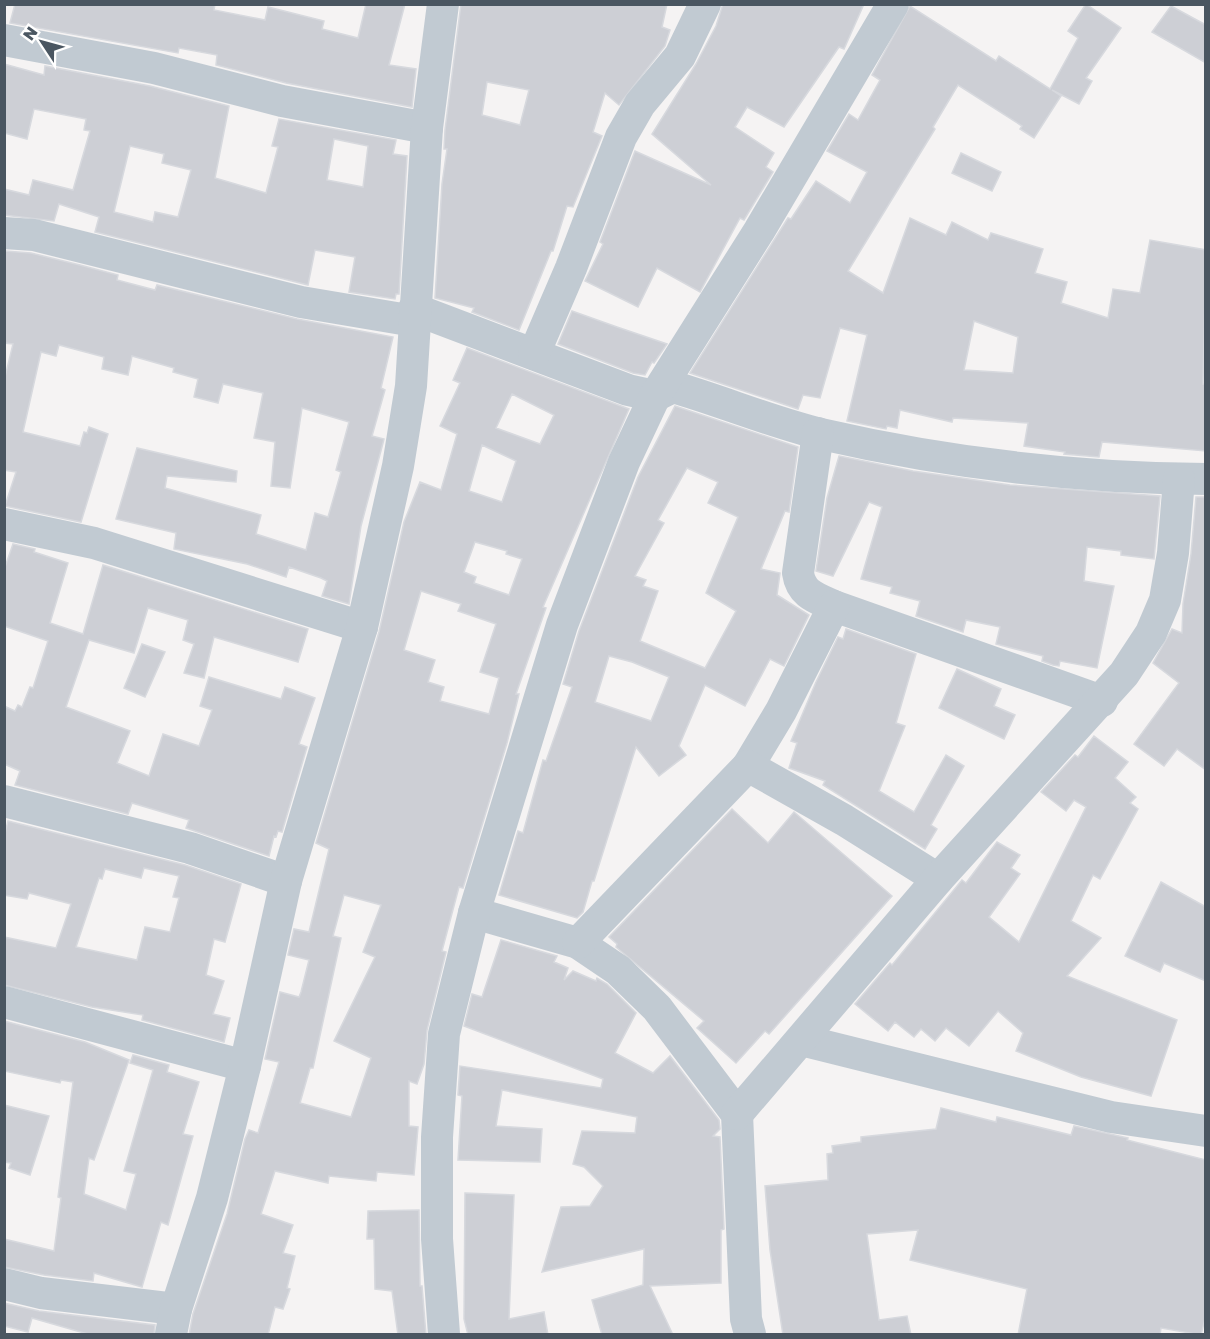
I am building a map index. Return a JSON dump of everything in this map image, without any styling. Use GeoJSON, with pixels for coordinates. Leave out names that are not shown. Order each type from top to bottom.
{"type":"FeatureCollection","features":[{"type":"Feature","properties":{"kind":"street"},"geometry":{"type":"LineString","coordinates":[[4,1284],[173,1322],[212,1198],[245,1066],[286,881],[362,627],[398,466],[411,386],[428,128],[442,4]]}},
{"type":"Feature","properties":{"kind":"street"},"geometry":{"type":"LineString","coordinates":[[534,354],[571,268],[621,137],[640,104],[680,56],[705,4]]}},
{"type":"Feature","properties":{"kind":"street"},"geometry":{"type":"LineString","coordinates":[[444,1335],[437,1239],[436,1137],[444,1034],[474,914],[562,626],[620,472],[655,396],[759,231],[892,4]]}},
{"type":"Feature","properties":{"kind":"street"},"geometry":{"type":"LineString","coordinates":[[4,40],[154,68],[282,100],[428,128]]}},
{"type":"Feature","properties":{"kind":"street"},"geometry":{"type":"LineString","coordinates":[[4,233],[34,235],[301,302],[414,315],[534,354],[628,390],[655,396],[673,387],[818,433],[922,454],[1024,469],[1192,479],[1173,553],[1165,600],[1151,633],[1102,701],[938,879],[737,1114]]}},
{"type":"Feature","properties":{"kind":"street"},"geometry":{"type":"LineString","coordinates":[[818,433],[798,573],[800,586],[806,593],[834,606],[1102,701]]}},
{"type":"Feature","properties":{"kind":"street"},"geometry":{"type":"LineString","coordinates":[[4,524],[94,543],[362,627]]}},
{"type":"Feature","properties":{"kind":"street"},"geometry":{"type":"LineString","coordinates":[[578,943],[748,766],[781,711],[834,606]]}},
{"type":"Feature","properties":{"kind":"street"},"geometry":{"type":"LineString","coordinates":[[748,766],[835,814],[938,879]]}},
{"type":"Feature","properties":{"kind":"street"},"geometry":{"type":"LineString","coordinates":[[4,801],[190,848],[286,881]]}},
{"type":"Feature","properties":{"kind":"street"},"geometry":{"type":"LineString","coordinates":[[474,914],[578,943],[618,970],[657,1008],[737,1114],[746,1319],[750,1335]]}},
{"type":"Feature","properties":{"kind":"street"},"geometry":{"type":"LineString","coordinates":[[4,1002],[245,1066]]}},
{"type":"Feature","properties":{"kind":"street"},"geometry":{"type":"LineString","coordinates":[[801,1040],[1111,1118],[1206,1131]]}},
{"type":"Feature","properties":{"kind":"building"},"geometry":{"type":"Polygon","coordinates":[[[15,4],[215,4],[214,10],[265,20],[268,7],[324,21],[322,29],[358,38],[366,4],[405,4],[389,65],[416,69],[412,107],[286,83],[216,65],[217,55],[179,48],[178,53],[10,23],[15,4]]]}},
{"type":"Feature","properties":{"kind":"building"},"geometry":{"type":"Polygon","coordinates":[[[461,4],[667,4],[662,27],[670,30],[665,46],[619,105],[605,93],[593,132],[602,136],[573,207],[567,206],[553,251],[551,251],[519,330],[472,312],[474,308],[435,298],[442,184],[447,149],[444,149],[461,4]],[[487,82],[482,115],[520,125],[529,90],[487,82]]]}},
{"type":"Feature","properties":{"kind":"building"},"geometry":{"type":"Polygon","coordinates":[[[723,4],[864,4],[844,49],[839,47],[784,127],[747,107],[735,127],[774,153],[766,167],[773,172],[744,220],[740,218],[700,292],[657,268],[638,307],[585,281],[603,244],[600,242],[635,151],[711,185],[652,134],[696,64],[716,26],[723,4]]]}},
{"type":"Feature","properties":{"kind":"building"},"geometry":{"type":"Polygon","coordinates":[[[1086,4],[1121,28],[1086,78],[1092,81],[1079,104],[1052,90],[1061,96],[1034,138],[1020,129],[1022,126],[958,85],[933,127],[935,129],[848,271],[883,293],[910,218],[946,235],[952,222],[988,240],[991,233],[1043,249],[1035,273],[1067,282],[1061,303],[1108,318],[1113,289],[1140,293],[1150,240],[1206,250],[1203,384],[1206,384],[1206,451],[1102,442],[1099,457],[1064,454],[1065,452],[1024,446],[1028,423],[953,418],[952,422],[900,410],[897,428],[887,426],[886,429],[847,421],[867,335],[840,328],[820,398],[803,395],[798,409],[690,373],[788,218],[791,219],[816,181],[850,203],[867,172],[827,151],[849,114],[858,120],[880,80],[872,75],[910,6],[996,61],[999,56],[1050,89],[1078,38],[1068,31],[1086,4]],[[974,321],[964,370],[1013,373],[1018,337],[974,321]]]}},
{"type":"Feature","properties":{"kind":"building"},"geometry":{"type":"Polygon","coordinates":[[[1171,6],[1206,25],[1206,63],[1152,32],[1171,6]]]}},
{"type":"Feature","properties":{"kind":"building"},"geometry":{"type":"Polygon","coordinates":[[[4,64],[44,75],[45,66],[150,86],[229,106],[215,178],[266,193],[278,147],[272,146],[279,119],[396,140],[393,154],[407,156],[399,294],[396,294],[395,299],[349,292],[355,257],[315,250],[308,285],[95,232],[99,217],[59,204],[54,221],[4,215],[4,189],[29,195],[33,180],[73,190],[90,131],[84,130],[86,119],[34,109],[27,139],[4,133],[4,64]],[[334,139],[327,180],[363,187],[368,146],[334,139]],[[130,146],[114,212],[153,222],[155,212],[178,217],[191,170],[162,163],[164,154],[130,146]]]}},
{"type":"Feature","properties":{"kind":"building"},"geometry":{"type":"Polygon","coordinates":[[[961,153],[1001,172],[992,191],[952,173],[961,153]]]}},
{"type":"Feature","properties":{"kind":"building"},"geometry":{"type":"Polygon","coordinates":[[[5,251],[31,253],[80,265],[118,275],[117,280],[155,290],[157,285],[297,319],[393,337],[381,388],[385,390],[372,436],[384,439],[361,526],[349,604],[322,596],[327,581],[321,578],[289,567],[286,577],[247,564],[174,549],[176,533],[116,519],[137,448],[237,471],[236,482],[167,476],[165,488],[261,515],[256,534],[306,550],[315,513],[328,517],[341,472],[336,470],[349,422],[302,408],[290,488],[271,486],[275,442],[254,438],[263,393],[223,384],[218,403],[194,397],[198,379],[173,372],[174,368],[132,356],[128,375],[102,369],[104,357],[59,345],[56,356],[41,352],[23,432],[80,446],[84,432],[87,433],[89,427],[108,434],[81,522],[5,506],[16,472],[4,470],[4,381],[13,344],[4,343],[5,251]]]}},
{"type":"Feature","properties":{"kind":"building"},"geometry":{"type":"Polygon","coordinates":[[[572,311],[667,344],[654,363],[652,362],[645,375],[633,373],[558,344],[572,311]]]}},
{"type":"Feature","properties":{"kind":"building"},"geometry":{"type":"Polygon","coordinates":[[[467,348],[629,409],[543,607],[546,608],[516,694],[519,694],[507,743],[463,888],[459,887],[442,951],[446,952],[427,1030],[424,1064],[417,1084],[409,1081],[409,1126],[418,1127],[414,1175],[377,1172],[376,1181],[329,1176],[328,1183],[275,1171],[261,1214],[293,1225],[283,1253],[295,1256],[287,1288],[290,1289],[283,1309],[275,1307],[268,1335],[189,1335],[193,1314],[227,1214],[245,1139],[249,1130],[258,1133],[279,1062],[265,1059],[280,992],[299,997],[301,992],[309,960],[288,955],[294,929],[309,932],[329,849],[316,843],[379,632],[404,522],[420,482],[441,490],[457,434],[440,426],[460,383],[453,380],[467,348]],[[512,394],[496,428],[540,444],[554,415],[512,394]],[[482,445],[469,491],[502,502],[516,461],[482,445]],[[475,542],[464,572],[476,577],[474,583],[509,595],[522,559],[506,554],[507,551],[475,542]],[[421,591],[404,650],[435,660],[428,682],[444,687],[440,701],[489,714],[499,678],[480,672],[496,624],[458,611],[461,604],[421,591]],[[344,895],[333,936],[341,938],[313,1068],[310,1068],[300,1103],[351,1117],[371,1058],[334,1041],[375,957],[363,952],[381,905],[344,895]]]}},
{"type":"Feature","properties":{"kind":"building"},"geometry":{"type":"Polygon","coordinates":[[[675,406],[798,447],[789,512],[785,511],[761,569],[780,573],[777,595],[809,615],[784,666],[770,659],[745,706],[705,685],[679,746],[686,755],[659,776],[636,747],[594,881],[592,881],[583,912],[577,918],[499,895],[518,831],[523,833],[543,760],[546,761],[572,687],[563,684],[579,631],[638,477],[675,406]],[[687,468],[658,520],[664,523],[635,576],[646,580],[643,586],[658,591],[640,641],[705,668],[736,611],[706,593],[738,517],[708,503],[718,482],[687,468]],[[609,656],[595,702],[651,721],[669,677],[632,662],[609,656]]]}},
{"type":"Feature","properties":{"kind":"building"},"geometry":{"type":"Polygon","coordinates":[[[839,456],[913,471],[1010,485],[1160,496],[1154,559],[1121,555],[1121,551],[1087,547],[1084,581],[1114,586],[1097,668],[1060,661],[1059,666],[1053,665],[1042,661],[1043,656],[996,644],[1000,627],[966,620],[963,632],[916,616],[920,601],[890,593],[892,587],[861,579],[882,507],[869,502],[833,576],[816,571],[827,498],[839,456]]]}},
{"type":"Feature","properties":{"kind":"building"},"geometry":{"type":"Polygon","coordinates":[[[1196,497],[1206,497],[1206,770],[1177,749],[1164,766],[1134,744],[1179,683],[1153,663],[1172,629],[1182,633],[1183,604],[1191,554],[1196,497]]]}},
{"type":"Feature","properties":{"kind":"building"},"geometry":{"type":"Polygon","coordinates":[[[13,544],[35,549],[34,552],[68,563],[50,623],[83,634],[103,565],[308,629],[298,662],[214,637],[204,678],[184,673],[194,644],[183,640],[188,620],[148,608],[134,653],[89,640],[66,707],[130,731],[117,763],[149,776],[163,734],[199,746],[212,710],[200,706],[209,677],[281,699],[285,687],[315,698],[299,744],[307,747],[282,832],[278,831],[276,837],[274,836],[269,856],[186,828],[189,820],[132,803],[128,814],[15,785],[20,771],[4,764],[4,706],[15,711],[18,705],[22,707],[30,687],[33,688],[48,641],[4,626],[4,570],[13,544]]]}},
{"type":"Feature","properties":{"kind":"building"},"geometry":{"type":"Polygon","coordinates":[[[846,629],[916,654],[896,723],[905,726],[879,791],[914,812],[946,755],[964,766],[931,825],[937,829],[925,849],[823,785],[825,781],[789,768],[797,743],[791,741],[838,637],[843,639],[846,629]]]}},
{"type":"Feature","properties":{"kind":"building"},"geometry":{"type":"Polygon","coordinates":[[[142,644],[165,652],[145,697],[124,688],[142,644]]]}},
{"type":"Feature","properties":{"kind":"building"},"geometry":{"type":"Polygon","coordinates":[[[957,669],[1001,689],[994,706],[1015,715],[1004,739],[939,708],[957,669]]]}},
{"type":"Feature","properties":{"kind":"building"},"geometry":{"type":"Polygon","coordinates":[[[1094,736],[1128,762],[1115,778],[1136,797],[1130,803],[1138,809],[1100,879],[1093,875],[1071,921],[1101,938],[1067,976],[1177,1020],[1151,1096],[1081,1077],[1016,1051],[1023,1033],[998,1011],[969,1046],[946,1028],[935,1041],[921,1029],[914,1037],[895,1022],[888,1031],[855,1004],[890,963],[892,965],[962,880],[966,883],[997,842],[1020,855],[1011,868],[1020,874],[989,917],[1019,942],[1086,807],[1074,800],[1066,811],[1041,792],[1075,755],[1078,757],[1094,736]]]}},
{"type":"Feature","properties":{"kind":"building"},"geometry":{"type":"Polygon","coordinates":[[[732,809],[768,843],[794,812],[892,896],[769,1034],[765,1031],[736,1063],[697,1028],[704,1021],[616,947],[617,944],[609,937],[732,809]]]}},
{"type":"Feature","properties":{"kind":"building"},"geometry":{"type":"Polygon","coordinates":[[[8,821],[185,865],[241,884],[225,942],[214,939],[206,975],[224,981],[213,1014],[230,1018],[224,1042],[142,1020],[143,1015],[92,1007],[4,985],[4,937],[56,948],[71,904],[29,893],[27,899],[4,895],[4,837],[8,821]],[[144,868],[141,878],[105,869],[102,879],[99,878],[76,947],[137,960],[145,927],[170,932],[179,898],[173,897],[179,876],[144,868]]]}},
{"type":"Feature","properties":{"kind":"building"},"geometry":{"type":"Polygon","coordinates":[[[1161,882],[1206,907],[1206,981],[1164,963],[1160,972],[1125,956],[1161,882]]]}},
{"type":"Feature","properties":{"kind":"building"},"geometry":{"type":"Polygon","coordinates":[[[501,940],[557,956],[554,962],[568,968],[564,980],[573,971],[596,981],[597,978],[607,984],[636,1013],[615,1053],[653,1073],[670,1056],[719,1120],[720,1129],[713,1136],[720,1137],[724,1229],[721,1230],[721,1283],[650,1286],[673,1335],[602,1335],[592,1300],[643,1285],[644,1249],[542,1272],[561,1207],[590,1206],[603,1186],[584,1167],[573,1164],[582,1131],[635,1133],[637,1117],[502,1090],[496,1126],[542,1129],[540,1162],[458,1160],[462,1096],[458,1095],[460,1066],[601,1088],[603,1079],[464,1026],[472,994],[482,997],[501,940]]]}},
{"type":"Feature","properties":{"kind":"building"},"geometry":{"type":"Polygon","coordinates":[[[4,1021],[85,1042],[129,1060],[94,1160],[89,1158],[84,1194],[126,1210],[136,1174],[124,1171],[153,1070],[130,1063],[133,1055],[169,1065],[167,1072],[199,1082],[183,1134],[193,1136],[168,1225],[161,1222],[142,1287],[94,1273],[93,1281],[4,1267],[4,1239],[54,1251],[61,1198],[58,1197],[73,1082],[61,1080],[60,1083],[4,1071],[4,1021]]]}},
{"type":"Feature","properties":{"kind":"building"},"geometry":{"type":"Polygon","coordinates":[[[4,1105],[49,1116],[30,1175],[9,1168],[11,1163],[4,1162],[4,1105]]]}},
{"type":"Feature","properties":{"kind":"building"},"geometry":{"type":"Polygon","coordinates":[[[941,1108],[996,1122],[997,1117],[1071,1135],[1074,1126],[1128,1138],[1127,1140],[1206,1160],[1206,1315],[1201,1335],[1161,1328],[1160,1335],[1018,1335],[1027,1289],[910,1260],[918,1230],[867,1234],[879,1320],[907,1316],[911,1335],[783,1335],[770,1250],[765,1186],[828,1180],[827,1154],[833,1153],[832,1146],[861,1142],[861,1137],[936,1129],[941,1108]]]}},
{"type":"Feature","properties":{"kind":"building"},"geometry":{"type":"Polygon","coordinates":[[[465,1193],[514,1195],[509,1319],[544,1312],[548,1335],[468,1335],[464,1319],[465,1193]]]}},
{"type":"Feature","properties":{"kind":"building"},"geometry":{"type":"Polygon","coordinates":[[[419,1210],[420,1286],[422,1286],[426,1335],[398,1335],[392,1291],[375,1289],[374,1239],[367,1239],[368,1211],[419,1210]]]}},
{"type":"Feature","properties":{"kind":"building"},"geometry":{"type":"Polygon","coordinates":[[[4,1303],[39,1311],[155,1325],[154,1335],[91,1335],[32,1318],[28,1332],[4,1326],[4,1303]]]}}]}
